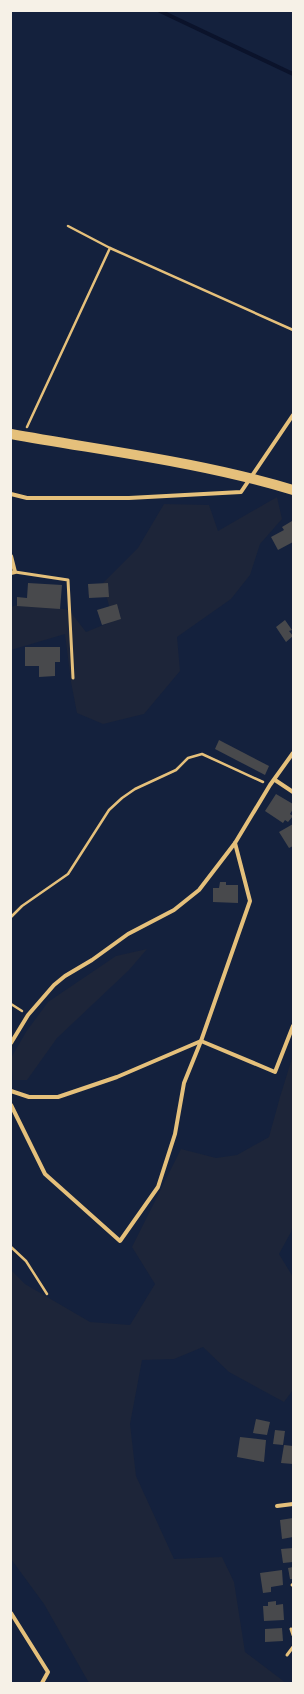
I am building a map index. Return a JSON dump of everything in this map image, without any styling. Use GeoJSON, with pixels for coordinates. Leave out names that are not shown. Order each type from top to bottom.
{"type":"FeatureCollection","features":[{"type":"Feature","properties":{"kind":"main road"},"geometry":{"type":"LineString","coordinates":[[11,434],[144,456],[250,478],[293,490]]}},
{"type":"Feature","properties":{"kind":"street"},"geometry":{"type":"LineString","coordinates":[[11,494],[27,498],[121,498],[241,492],[293,415]]}},
{"type":"Feature","properties":{"kind":"street"},"geometry":{"type":"LineString","coordinates":[[11,556],[13,572]]}},
{"type":"Feature","properties":{"kind":"street"},"geometry":{"type":"LineString","coordinates":[[11,1043],[28,1015],[54,985],[65,976],[92,960],[128,934],[174,910],[198,890],[236,843],[270,785],[293,753]]}},
{"type":"Feature","properties":{"kind":"street"},"geometry":{"type":"LineString","coordinates":[[274,780],[293,792]]}},
{"type":"Feature","properties":{"kind":"street"},"geometry":{"type":"LineString","coordinates":[[11,1104],[45,1174],[120,1241],[158,1187],[175,1134],[184,1083],[201,1041],[250,901],[236,843]]}},
{"type":"Feature","properties":{"kind":"street"},"geometry":{"type":"LineString","coordinates":[[11,1091],[29,1097],[58,1097],[117,1077],[201,1041],[274,1072],[293,1026]]}},
{"type":"Feature","properties":{"kind":"street"},"geometry":{"type":"LineString","coordinates":[[277,1506],[293,1504]]}},
{"type":"Feature","properties":{"kind":"street"},"geometry":{"type":"LineString","coordinates":[[11,1613],[48,1672],[42,1683]]}},
{"type":"Feature","properties":{"kind":"lane"},"geometry":{"type":"LineString","coordinates":[[13,572],[68,580],[73,678]]}},
{"type":"Feature","properties":{"kind":"lane"},"geometry":{"type":"LineString","coordinates":[[291,1629],[293,1635]]}},
{"type":"Feature","properties":{"kind":"lane"},"geometry":{"type":"LineString","coordinates":[[287,1655],[293,1647]]}},
{"type":"Feature","properties":{"kind":"path"},"geometry":{"type":"LineString","coordinates":[[68,226],[110,248],[293,330]]}},
{"type":"Feature","properties":{"kind":"path"},"geometry":{"type":"LineString","coordinates":[[23,436],[110,248]]}},
{"type":"Feature","properties":{"kind":"path"},"geometry":{"type":"LineString","coordinates":[[11,917],[22,906],[68,874],[110,810],[122,798],[135,789],[176,770],[188,758],[202,754],[270,785]]}},
{"type":"Feature","properties":{"kind":"path"},"geometry":{"type":"LineString","coordinates":[[11,1004],[28,1015]]}},
{"type":"Feature","properties":{"kind":"path"},"geometry":{"type":"LineString","coordinates":[[11,1247],[26,1261],[47,1294]]}},
{"type":"Feature","properties":{"kind":"shaded area"},"geometry":{"type":"Polygon","coordinates":[[[277,497],[282,519],[260,544],[250,575],[231,599],[177,637],[180,671],[144,714],[103,724],[77,713],[71,682],[65,634],[11,650],[11,607],[25,602],[69,610],[86,632],[113,621],[103,583],[138,548],[164,504],[209,505],[218,531],[277,497]]]}},
{"type":"Feature","properties":{"kind":"shaded area"},"geometry":{"type":"Polygon","coordinates":[[[147,949],[129,970],[57,1038],[27,1080],[13,1080],[11,1058],[26,1032],[48,1002],[116,956],[147,949]]]}},
{"type":"Feature","properties":{"kind":"shaded area"},"geometry":{"type":"Polygon","coordinates":[[[293,1055],[293,1225],[291,1232],[279,1254],[293,1277],[293,1390],[284,1402],[229,1372],[203,1347],[174,1359],[142,1360],[130,1424],[136,1476],[174,1559],[222,1557],[234,1582],[245,1652],[286,1683],[89,1683],[44,1604],[11,1559],[11,1270],[25,1284],[90,1322],[130,1325],[155,1284],[132,1247],[181,1149],[216,1158],[237,1155],[269,1137],[293,1055]]]}},
{"type":"Feature","properties":{"kind":"building"},"geometry":{"type":"Polygon","coordinates":[[[292,521],[293,542],[278,550],[271,537],[284,530],[282,527],[292,521]]]}},
{"type":"Feature","properties":{"kind":"building"},"geometry":{"type":"Polygon","coordinates":[[[28,583],[62,585],[60,609],[17,606],[17,597],[27,598],[28,583]]]}},
{"type":"Feature","properties":{"kind":"building"},"geometry":{"type":"Polygon","coordinates":[[[108,583],[109,597],[89,598],[88,584],[108,583]]]}},
{"type":"Feature","properties":{"kind":"building"},"geometry":{"type":"Polygon","coordinates":[[[117,604],[121,619],[102,625],[97,610],[117,604]]]}},
{"type":"Feature","properties":{"kind":"building"},"geometry":{"type":"Polygon","coordinates":[[[285,620],[292,630],[289,631],[293,636],[286,642],[276,627],[285,620]]]}},
{"type":"Feature","properties":{"kind":"building"},"geometry":{"type":"Polygon","coordinates":[[[25,647],[60,647],[60,662],[55,662],[55,676],[39,677],[39,666],[25,666],[25,647]]]}},
{"type":"Feature","properties":{"kind":"building"},"geometry":{"type":"Polygon","coordinates":[[[219,740],[269,766],[265,775],[215,749],[219,740]]]}},
{"type":"Feature","properties":{"kind":"building"},"geometry":{"type":"Polygon","coordinates":[[[276,794],[293,804],[293,809],[290,814],[293,816],[288,822],[285,820],[283,823],[265,811],[276,794]]]}},
{"type":"Feature","properties":{"kind":"building"},"geometry":{"type":"Polygon","coordinates":[[[293,824],[293,846],[289,848],[279,832],[293,824]]]}},
{"type":"Feature","properties":{"kind":"building"},"geometry":{"type":"Polygon","coordinates":[[[220,882],[226,882],[226,885],[238,885],[238,903],[213,902],[213,888],[219,888],[220,882]]]}},
{"type":"Feature","properties":{"kind":"building"},"geometry":{"type":"Polygon","coordinates":[[[256,1419],[270,1422],[267,1435],[253,1433],[256,1419]]]}},
{"type":"Feature","properties":{"kind":"building"},"geometry":{"type":"Polygon","coordinates":[[[275,1430],[285,1431],[283,1445],[273,1444],[275,1430]]]}},
{"type":"Feature","properties":{"kind":"building"},"geometry":{"type":"Polygon","coordinates":[[[240,1437],[266,1440],[264,1462],[237,1457],[240,1437]]]}},
{"type":"Feature","properties":{"kind":"building"},"geometry":{"type":"Polygon","coordinates":[[[284,1445],[293,1446],[293,1464],[281,1463],[284,1445]]]}},
{"type":"Feature","properties":{"kind":"building"},"geometry":{"type":"Polygon","coordinates":[[[293,1518],[293,1537],[282,1539],[280,1520],[293,1518]]]}},
{"type":"Feature","properties":{"kind":"building"},"geometry":{"type":"Polygon","coordinates":[[[293,1548],[293,1562],[283,1563],[281,1549],[293,1548]]]}},
{"type":"Feature","properties":{"kind":"building"},"geometry":{"type":"Polygon","coordinates":[[[293,1567],[293,1579],[290,1579],[288,1568],[293,1567]]]}},
{"type":"Feature","properties":{"kind":"building"},"geometry":{"type":"Polygon","coordinates":[[[282,1570],[283,1585],[271,1587],[271,1592],[263,1593],[260,1573],[282,1570]]]}},
{"type":"Feature","properties":{"kind":"building"},"geometry":{"type":"Polygon","coordinates":[[[276,1601],[276,1605],[283,1604],[284,1620],[264,1621],[263,1606],[268,1606],[268,1602],[276,1601]]]}},
{"type":"Feature","properties":{"kind":"building"},"geometry":{"type":"Polygon","coordinates":[[[282,1628],[283,1641],[265,1642],[265,1629],[282,1628]]]}},
{"type":"Feature","properties":{"kind":"waterway"},"geometry":{"type":"LineString","coordinates":[[160,11],[293,74]]}}]}
